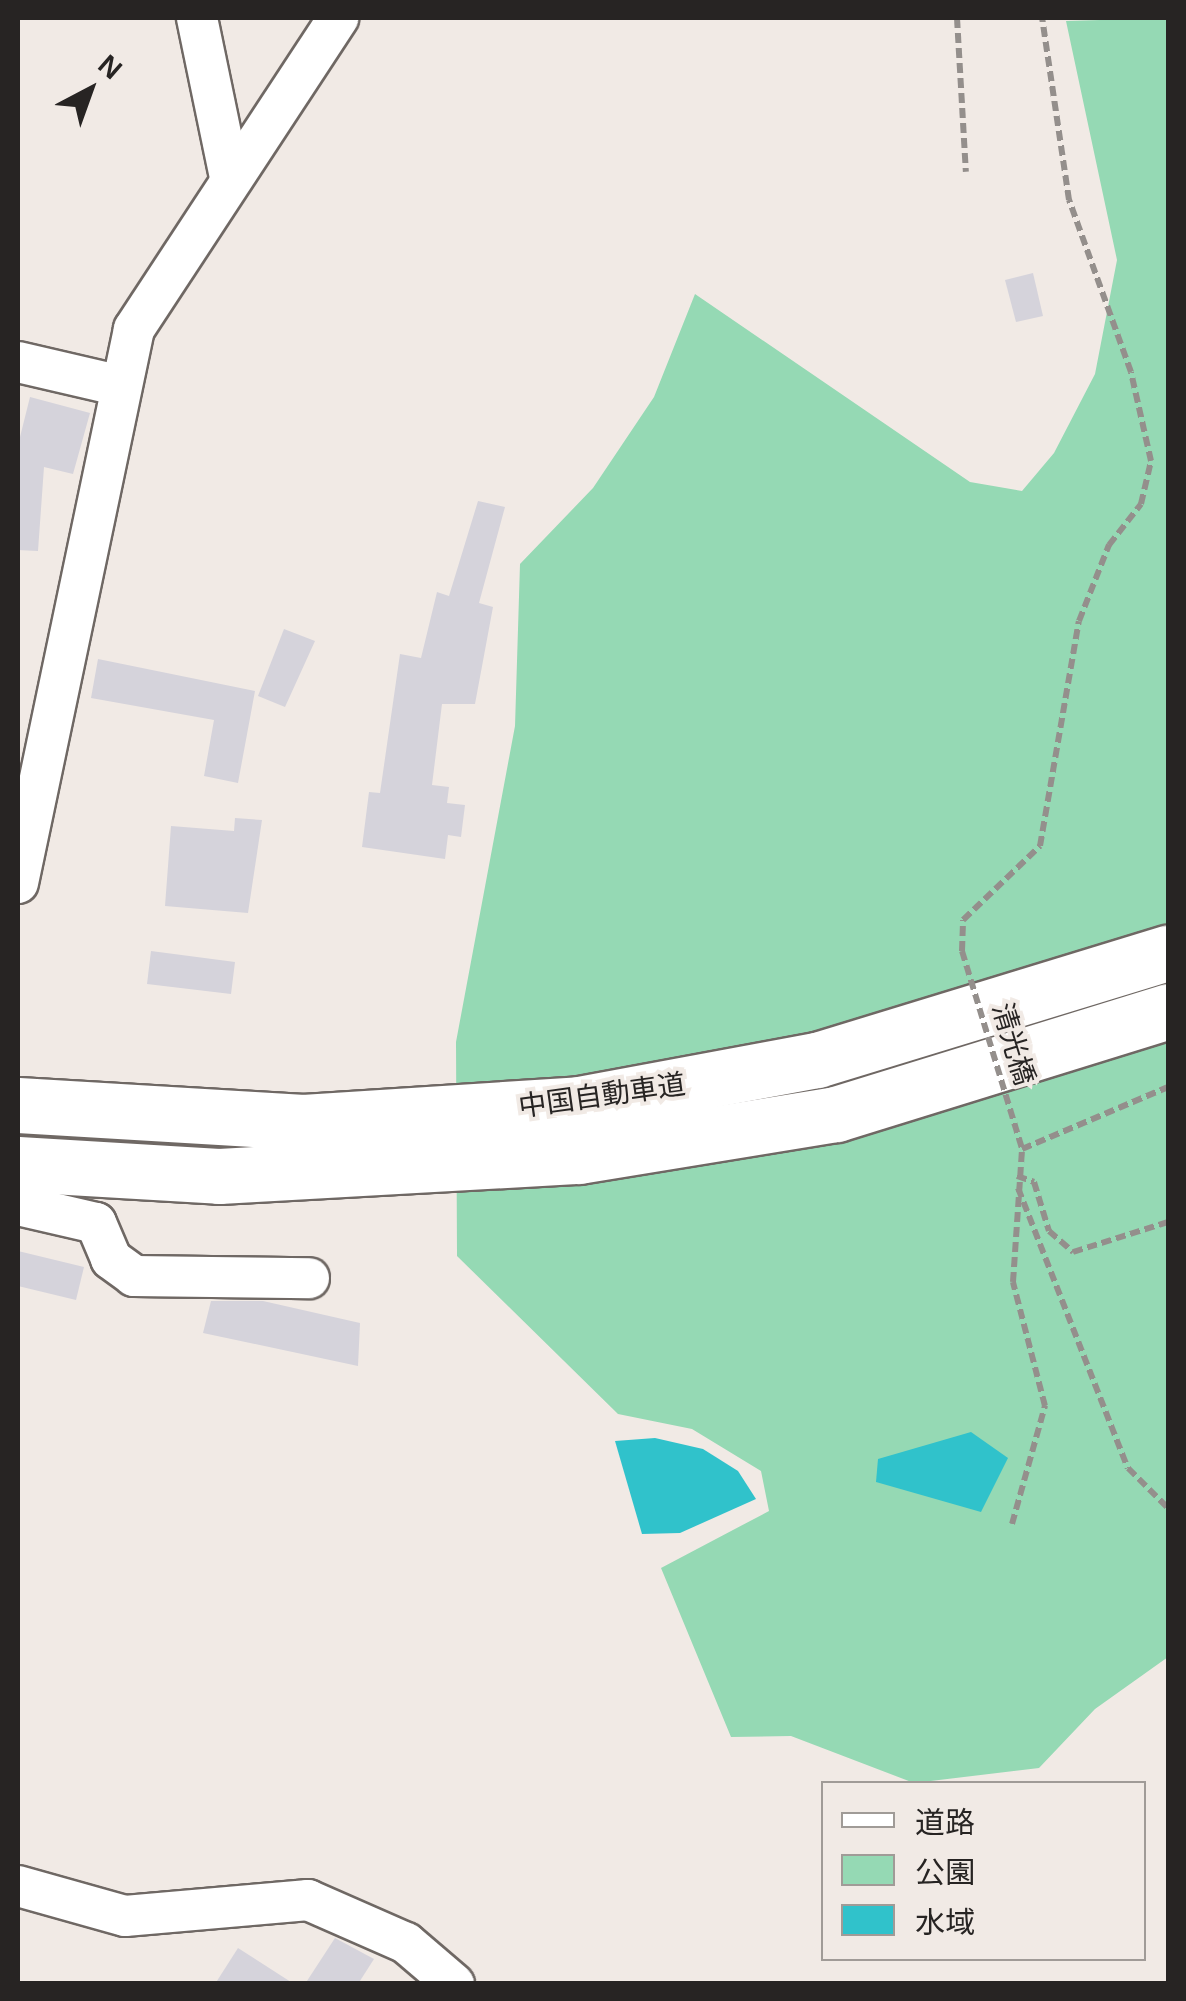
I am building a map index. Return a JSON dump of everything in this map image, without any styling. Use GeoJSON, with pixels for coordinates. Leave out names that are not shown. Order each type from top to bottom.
{"type":"FeatureCollection","features":[{"type":"Feature","properties":{"kind":"highway","name":"中国自動車道"},"geometry":{"type":"LineString","coordinates":[[18,1106],[130,1117],[304,1122],[578,1104],[817,1060],[1168,952]]}},
{"type":"Feature","properties":{"kind":"highway","name":"中国自動車道"},"geometry":{"type":"LineString","coordinates":[[18,1164],[127,1172],[450,1168],[712,1136],[836,1114],[1168,1011]]}},
{"type":"Feature","properties":{"kind":"street"},"geometry":{"type":"LineString","coordinates":[[197,18],[230,178]]}},
{"type":"Feature","properties":{"kind":"street"},"geometry":{"type":"LineString","coordinates":[[18,883],[23,830],[134,329],[230,178],[322,56],[338,18]]}},
{"type":"Feature","properties":{"kind":"street"},"geometry":{"type":"LineString","coordinates":[[18,362],[121,386]]}},
{"type":"Feature","properties":{"kind":"street"},"geometry":{"type":"LineString","coordinates":[[18,1205],[96,1223],[111,1259],[134,1276],[309,1278]]}},
{"type":"Feature","properties":{"kind":"street"},"geometry":{"type":"LineString","coordinates":[[18,1886],[125,1916],[308,1900],[406,1943],[454,1984]]}},
{"type":"Feature","properties":{"kind":"path"},"geometry":{"type":"LineString","coordinates":[[957,18],[966,172]]}},
{"type":"Feature","properties":{"kind":"path","name":"清光橋"},"geometry":{"type":"LineString","coordinates":[[1022,1149],[962,951],[962,920],[1040,846],[1079,621],[1109,545],[1141,504],[1151,461],[1131,372],[1069,200],[1042,18]]}},
{"type":"Feature","properties":{"kind":"path"},"geometry":{"type":"LineString","coordinates":[[1012,1524],[1045,1406],[1013,1282],[1022,1149],[1168,1087]]}},
{"type":"Feature","properties":{"kind":"path"},"geometry":{"type":"LineString","coordinates":[[1017,1179],[1034,1182],[1049,1230],[1073,1252],[1168,1222]]}},
{"type":"Feature","properties":{"kind":"path"},"geometry":{"type":"LineString","coordinates":[[1017,1179],[1128,1468],[1168,1508]]}},
{"type":"Feature","properties":{"kind":"green space"},"geometry":{"type":"Polygon","coordinates":[[[1168,18],[1168,1657],[1095,1709],[1039,1768],[909,1781],[791,1736],[731,1737],[661,1568],[769,1511],[761,1471],[692,1429],[618,1414],[457,1256],[456,1042],[515,726],[520,564],[593,488],[654,397],[695,294],[970,482],[1022,491],[1054,453],[1095,374],[1117,260],[1066,21],[1168,18]]]}},
{"type":"Feature","properties":{"kind":"water"},"geometry":{"type":"Polygon","coordinates":[[[971,1432],[1008,1458],[981,1512],[876,1482],[878,1459],[971,1432]]]}},
{"type":"Feature","properties":{"kind":"water"},"geometry":{"type":"Polygon","coordinates":[[[655,1438],[703,1449],[738,1471],[756,1499],[680,1533],[642,1534],[615,1441],[655,1438]]]}},
{"type":"Feature","properties":{"kind":"building"},"geometry":{"type":"Polygon","coordinates":[[[1033,273],[1043,316],[1016,322],[1005,280],[1033,273]]]}},
{"type":"Feature","properties":{"kind":"building"},"geometry":{"type":"Polygon","coordinates":[[[30,397],[90,413],[73,474],[44,467],[38,551],[18,550],[18,445],[30,397]]]}},
{"type":"Feature","properties":{"kind":"building"},"geometry":{"type":"Polygon","coordinates":[[[478,501],[505,507],[479,603],[493,607],[475,704],[442,704],[432,785],[449,787],[447,803],[465,805],[461,837],[448,835],[445,859],[362,847],[369,792],[380,793],[400,654],[421,658],[437,592],[449,596],[478,501]]]}},
{"type":"Feature","properties":{"kind":"building"},"geometry":{"type":"Polygon","coordinates":[[[284,629],[315,641],[285,707],[258,696],[284,629]]]}},
{"type":"Feature","properties":{"kind":"building"},"geometry":{"type":"Polygon","coordinates":[[[98,659],[255,691],[238,783],[204,776],[214,720],[91,698],[98,659]]]}},
{"type":"Feature","properties":{"kind":"building"},"geometry":{"type":"Polygon","coordinates":[[[235,818],[262,820],[248,913],[165,906],[171,826],[234,831],[235,818]]]}},
{"type":"Feature","properties":{"kind":"building"},"geometry":{"type":"Polygon","coordinates":[[[151,951],[235,962],[231,994],[147,984],[151,951]]]}},
{"type":"Feature","properties":{"kind":"building"},"geometry":{"type":"Polygon","coordinates":[[[18,1251],[84,1267],[76,1300],[18,1286],[18,1251]]]}},
{"type":"Feature","properties":{"kind":"building"},"geometry":{"type":"Polygon","coordinates":[[[211,1301],[263,1301],[360,1323],[358,1366],[203,1333],[211,1301]]]}},
{"type":"Feature","properties":{"kind":"building"},"geometry":{"type":"Polygon","coordinates":[[[335,1938],[374,1959],[358,1984],[305,1984],[335,1938]]]}},
{"type":"Feature","properties":{"kind":"building"},"geometry":{"type":"Polygon","coordinates":[[[238,1948],[294,1984],[215,1984],[238,1948]]]}}]}
